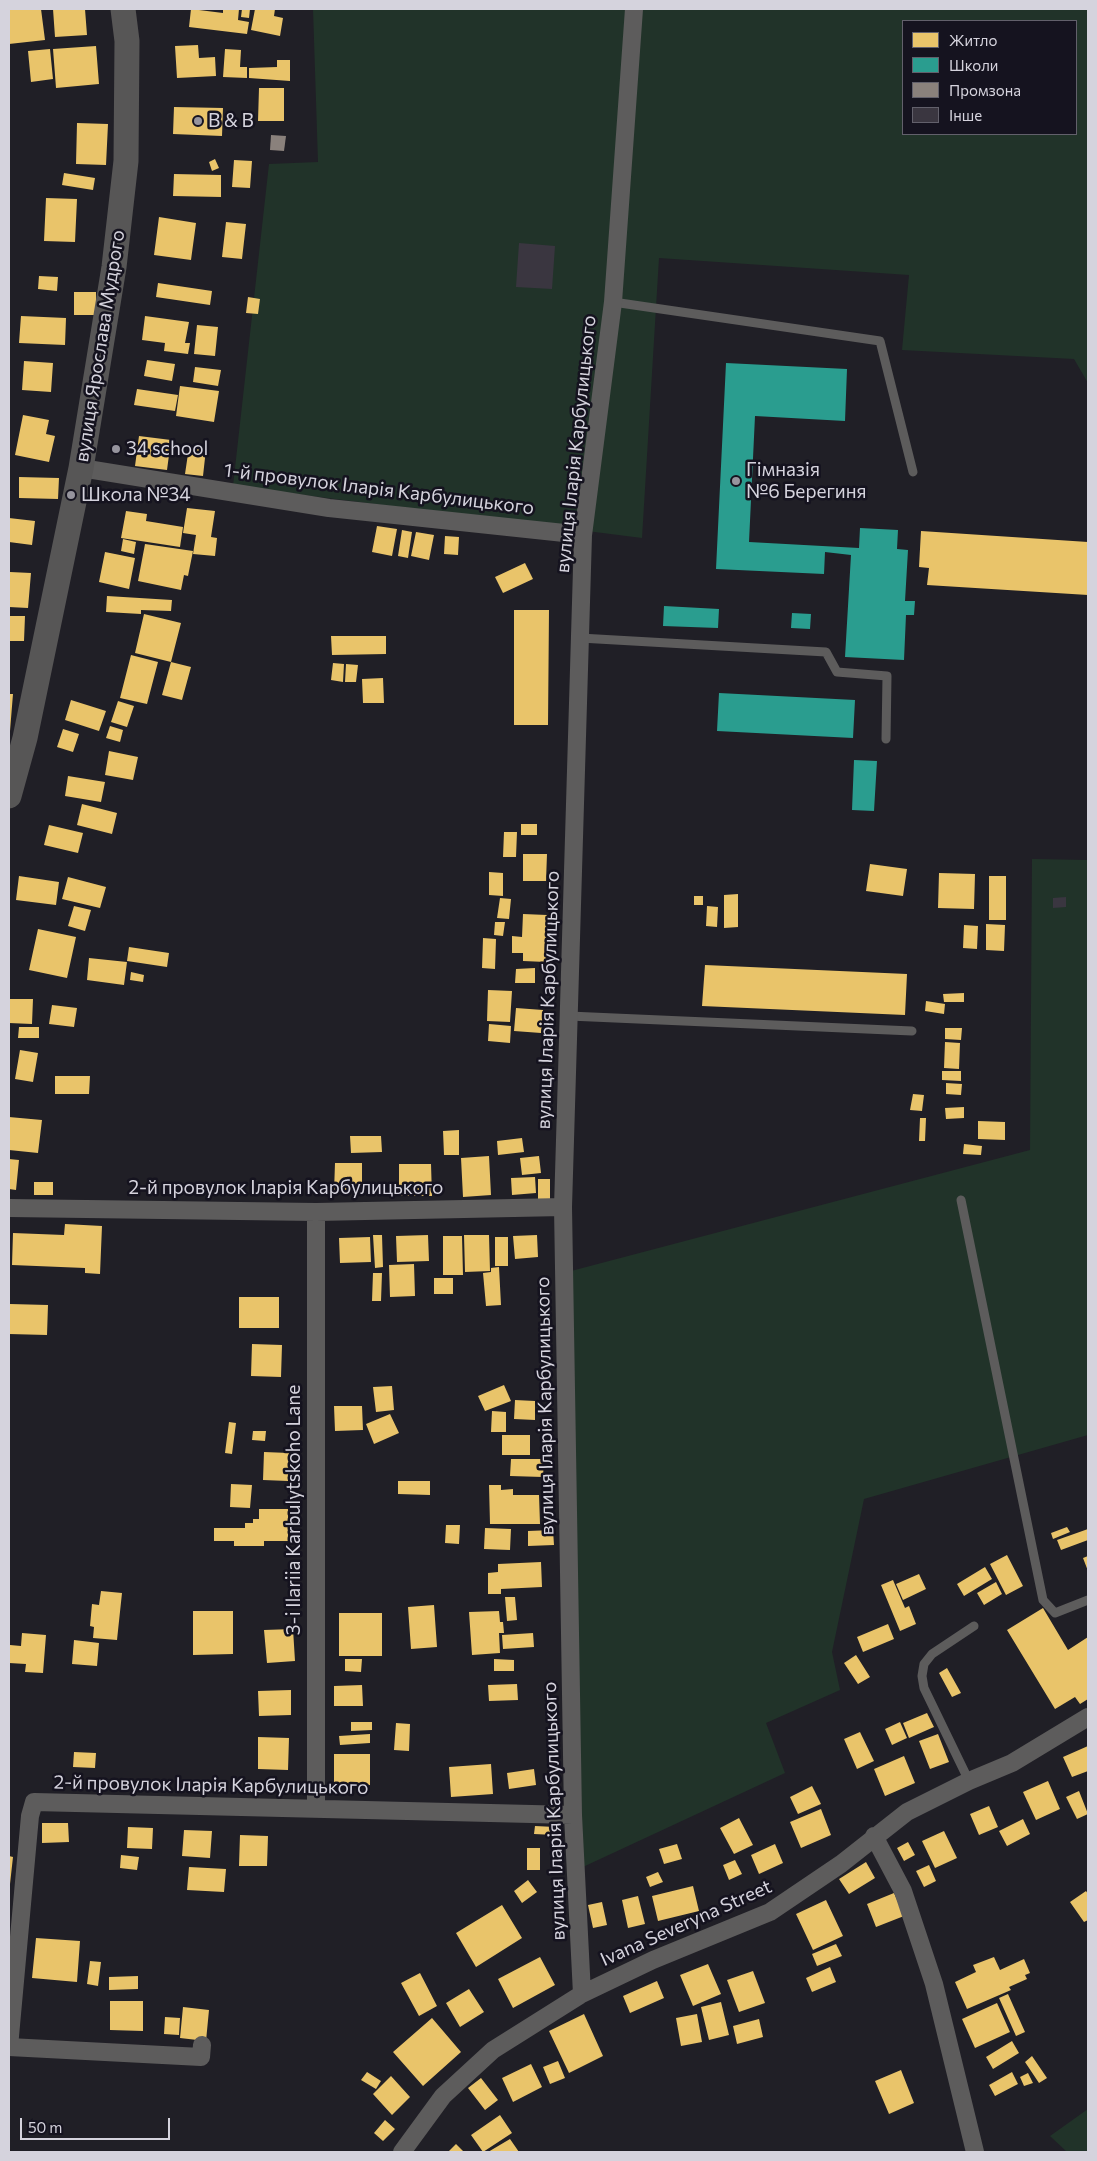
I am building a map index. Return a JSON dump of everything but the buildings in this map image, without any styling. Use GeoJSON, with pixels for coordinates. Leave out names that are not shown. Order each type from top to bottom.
{"type":"FeatureCollection","features":[{"type":"Feature","properties":{"kind":"main road","name":"вулиця Ярослава Мудрого"},"geometry":{"type":"LineString","coordinates":[[9,796],[25,738],[81,468],[114,267],[126,161],[126,41],[123,9]]}},
{"type":"Feature","properties":{"kind":"street","name":"вулиця Іларія Карбулицького"},"geometry":{"type":"LineString","coordinates":[[582,1994],[574,1815],[563,1207],[583,535],[614,302],[634,9]]}},
{"type":"Feature","properties":{"kind":"street","name":"1-й провулок Іларія Карбулицького"},"geometry":{"type":"LineString","coordinates":[[81,468],[329,508],[583,535]]}},
{"type":"Feature","properties":{"kind":"street","name":"2-й провулок Іларія Карбулицького"},"geometry":{"type":"LineString","coordinates":[[9,1208],[316,1212],[563,1207]]}},
{"type":"Feature","properties":{"kind":"street","name":"3-i Ilariia Karbulytskoho Lane"},"geometry":{"type":"LineString","coordinates":[[316,1212],[316,1808]]}},
{"type":"Feature","properties":{"kind":"street","name":"Ivana Severyna Street"},"geometry":{"type":"LineString","coordinates":[[402,2152],[443,2096],[493,2050],[582,1994],[653,1960],[770,1912],[841,1864],[874,1836],[907,1812],[1012,1762],[1088,1717]]}},
{"type":"Feature","properties":{"kind":"street","name":"2-й провулок Іларія Карбулицького"},"geometry":{"type":"LineString","coordinates":[[9,2047],[30,1816],[34,1802],[574,1815]]}},
{"type":"Feature","properties":{"kind":"street"},"geometry":{"type":"LineString","coordinates":[[874,1836],[903,1891],[934,1984],[975,2152]]}},
{"type":"Feature","properties":{"kind":"street"},"geometry":{"type":"LineString","coordinates":[[9,2047],[201,2057],[202,2044]]}},
{"type":"Feature","properties":{"kind":"lane"},"geometry":{"type":"LineString","coordinates":[[614,302],[880,341],[913,472]]}},
{"type":"Feature","properties":{"kind":"lane"},"geometry":{"type":"LineString","coordinates":[[580,638],[826,652],[838,672],[887,676],[886,739]]}},
{"type":"Feature","properties":{"kind":"lane"},"geometry":{"type":"LineString","coordinates":[[569,1016],[912,1031]]}},
{"type":"Feature","properties":{"kind":"lane"},"geometry":{"type":"LineString","coordinates":[[961,1200],[1043,1600],[1055,1613],[1088,1600]]}},
{"type":"Feature","properties":{"kind":"lane"},"geometry":{"type":"LineString","coordinates":[[969,1781],[924,1688],[922,1676],[924,1664],[932,1654],[974,1626]]}},
{"type":"Feature","properties":{"kind":"green space"},"geometry":{"type":"Polygon","coordinates":[[[313,9],[1088,9],[1088,383],[1074,359],[902,350],[909,275],[659,258],[642,538],[233,486],[269,164],[318,162],[313,9]]]}},
{"type":"Feature","properties":{"kind":"green space"},"geometry":{"type":"Polygon","coordinates":[[[1032,859],[1088,860],[1088,1435],[864,1499],[832,1652],[840,1690],[766,1723],[785,1773],[570,1873],[556,1275],[1030,1150],[1032,859]]]}},
{"type":"Feature","properties":{"kind":"green space"},"geometry":{"type":"Polygon","coordinates":[[[1088,2109],[1088,2152],[1067,2152],[1050,2136],[1088,2109]]]}},
{"type":"Feature","properties":{"kind":"place","name":"B & B"},"geometry":{"type":"Point","coordinates":[198,121]}},
{"type":"Feature","properties":{"kind":"place","name":"34 school"},"geometry":{"type":"Point","coordinates":[116,449]}},
{"type":"Feature","properties":{"kind":"place","name":"Гімназія №6 Берегиня"},"geometry":{"type":"Point","coordinates":[736,481]}},
{"type":"Feature","properties":{"kind":"place","name":"Школа №34"},"geometry":{"type":"Point","coordinates":[71,495]}}]}
